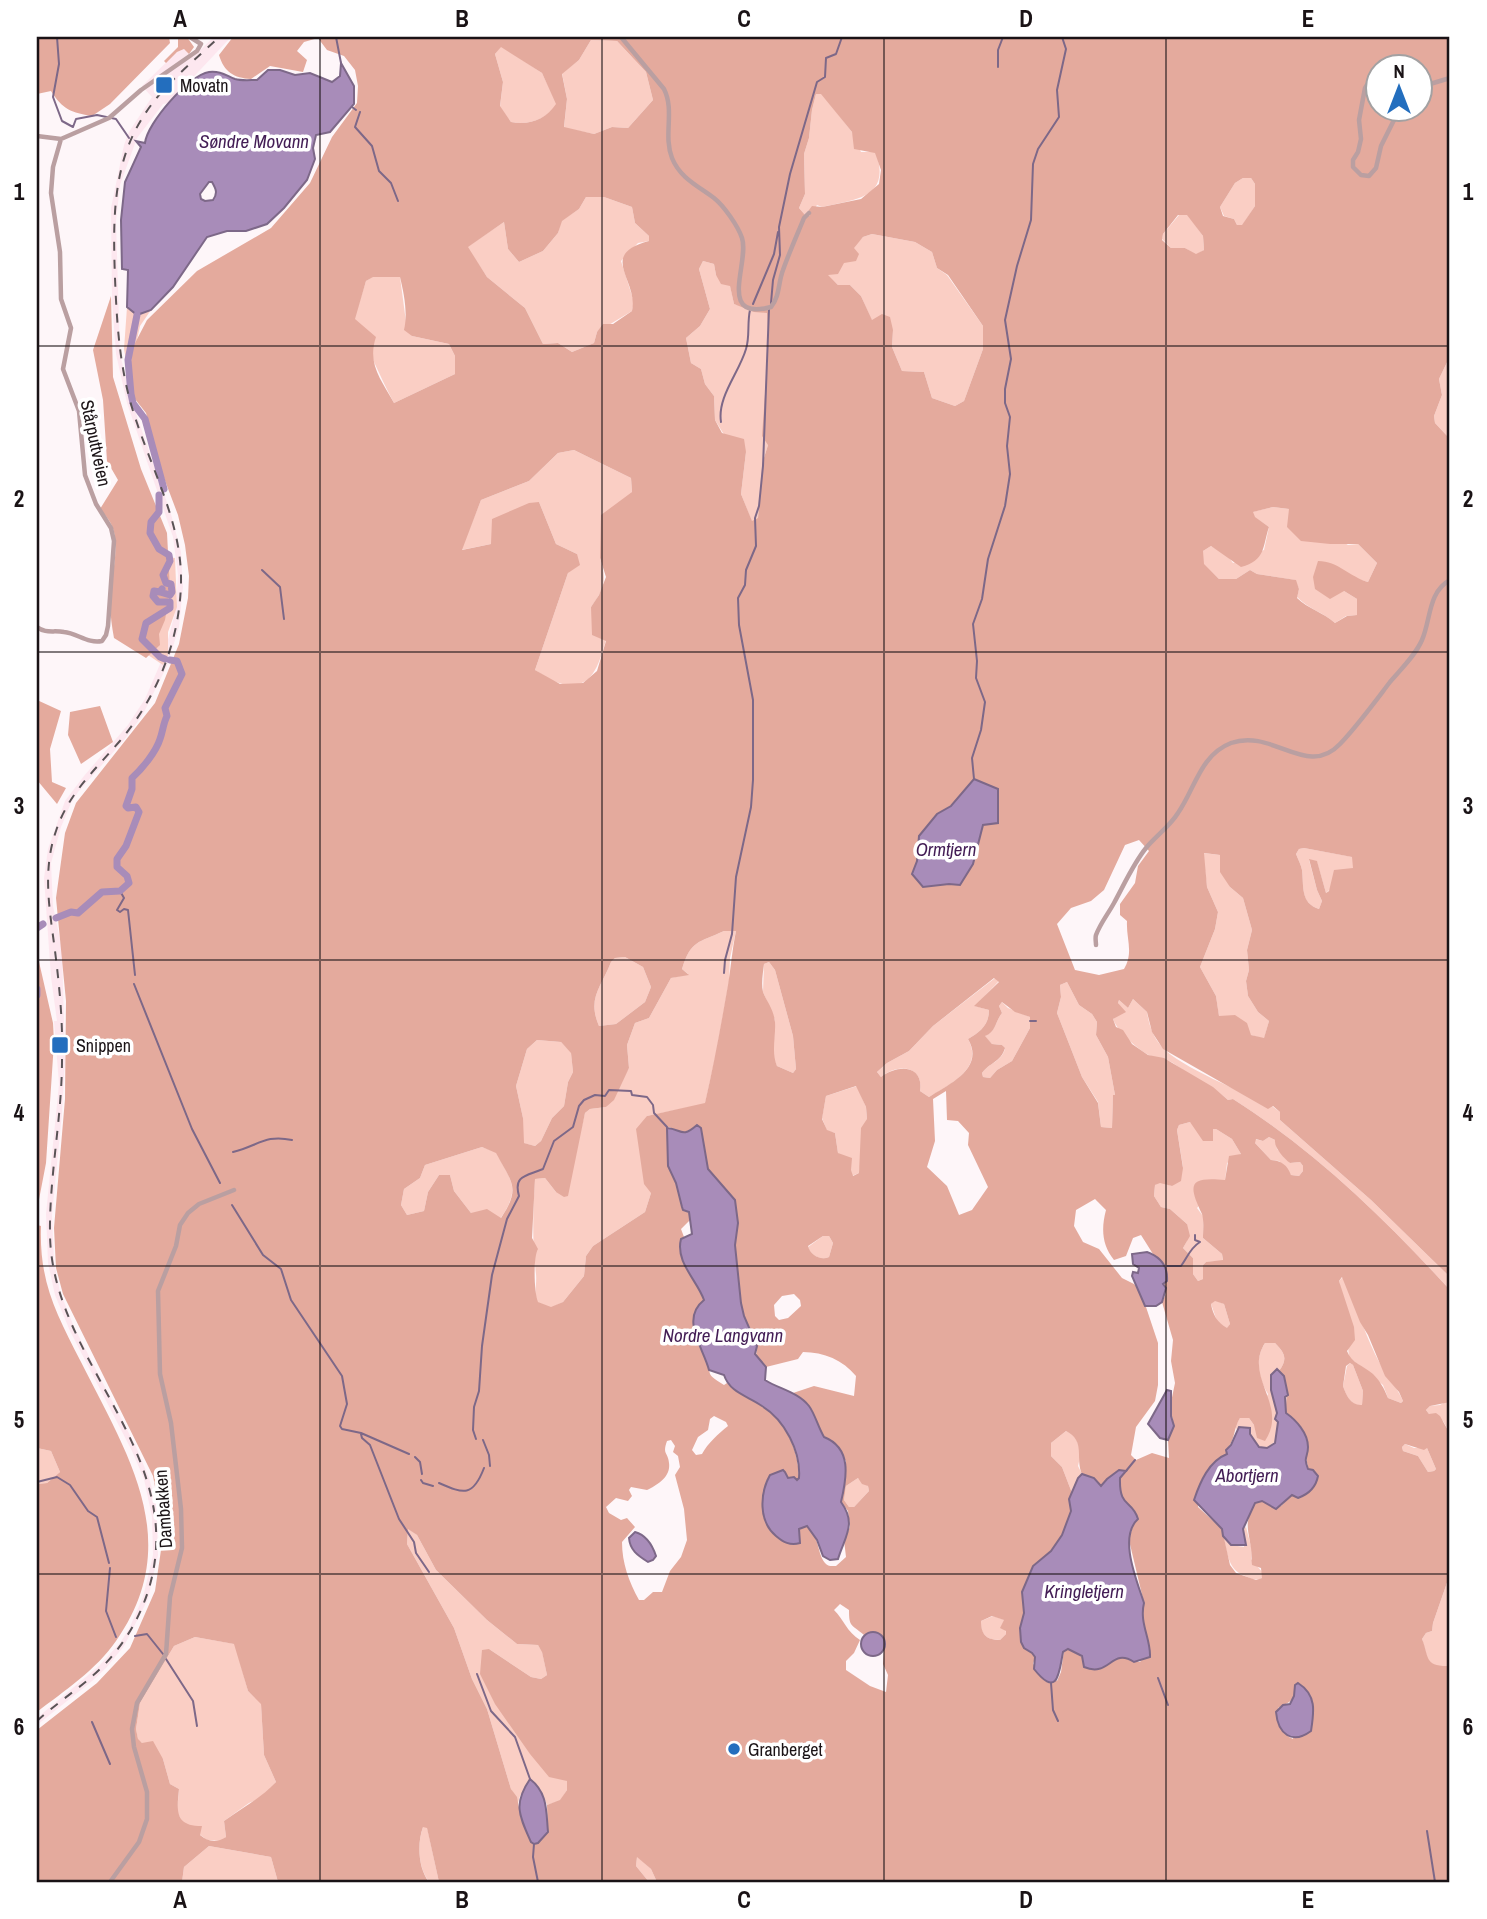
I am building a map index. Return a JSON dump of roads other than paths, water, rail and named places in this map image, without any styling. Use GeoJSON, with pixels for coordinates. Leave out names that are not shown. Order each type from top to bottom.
{"type":"FeatureCollection","features":[{"type":"Feature","properties":{"kind":"street"},"geometry":{"type":"LineString","coordinates":[[37,135],[61,139],[110,117],[146,86],[190,57],[201,44],[190,37]]}},
{"type":"Feature","properties":{"kind":"street"},"geometry":{"type":"LineString","coordinates":[[621,37],[669,97],[669,149],[677,168],[692,183],[718,201],[740,233],[744,251],[737,289],[738,296],[745,305],[763,309],[774,303],[783,270],[804,218],[809,213]]}},
{"type":"Feature","properties":{"kind":"street"},"geometry":{"type":"LineString","coordinates":[[1364,93],[1359,120],[1361,139],[1353,160],[1353,167],[1361,176],[1369,176],[1376,168],[1381,146],[1392,122]]}},
{"type":"Feature","properties":{"kind":"street","name":"Stårputtveien"},"geometry":{"type":"LineString","coordinates":[[37,627],[46,632],[65,632],[93,642],[102,641],[107,635],[109,590],[114,559],[112,532],[96,504],[85,475],[79,411],[63,369],[71,328],[61,299],[60,252],[51,193],[53,167],[61,139]]}},
{"type":"Feature","properties":{"kind":"street"},"geometry":{"type":"LineString","coordinates":[[1096,946],[1096,935],[1135,864],[1180,811],[1207,761],[1220,748],[1244,740],[1268,742],[1306,756],[1317,757],[1330,753],[1412,657],[1423,638],[1433,598],[1438,589],[1450,580]]}},
{"type":"Feature","properties":{"kind":"street","name":"Dambakken"},"geometry":{"type":"LineString","coordinates":[[110,1882],[139,1842],[147,1819],[147,1792],[134,1747],[132,1729],[137,1703],[166,1654],[170,1597],[182,1548],[181,1509],[171,1423],[160,1374],[158,1292],[176,1246],[180,1225],[188,1213],[199,1204],[234,1190]]}},
{"type":"Feature","properties":{"kind":"water","name":"Søndre Movann"},"geometry":{"type":"Polygon","coordinates":[[[341,63],[354,86],[354,104],[330,132],[316,135],[313,148],[315,159],[307,180],[284,208],[267,224],[246,231],[227,231],[207,237],[173,287],[151,310],[137,315],[127,307],[128,270],[122,269],[121,220],[125,182],[141,147],[136,141],[145,143],[153,124],[170,101],[191,82],[209,72],[243,80],[257,80],[268,70],[280,70],[295,75],[310,73],[332,82],[340,76],[341,63]],[[209,182],[200,194],[205,201],[213,200],[216,195],[212,182],[209,182]]]}},
{"type":"Feature","properties":{"kind":"water","name":"Ormtjern"},"geometry":{"type":"Polygon","coordinates":[[[974,779],[998,789],[998,823],[983,825],[973,864],[960,885],[923,887],[912,874],[917,861],[919,836],[937,814],[951,806],[974,779]]]}},
{"type":"Feature","properties":{"kind":"water","name":"Nordre Langvann"},"geometry":{"type":"Polygon","coordinates":[[[697,1125],[701,1128],[708,1169],[735,1200],[738,1223],[735,1245],[741,1303],[757,1346],[755,1354],[766,1367],[765,1380],[805,1401],[824,1437],[839,1448],[843,1456],[846,1473],[841,1502],[849,1524],[838,1559],[830,1560],[823,1556],[817,1540],[807,1526],[799,1529],[800,1543],[796,1544],[784,1542],[770,1530],[764,1515],[764,1490],[770,1475],[783,1470],[788,1478],[799,1478],[794,1447],[784,1428],[770,1412],[730,1386],[724,1375],[709,1370],[695,1334],[694,1316],[704,1300],[681,1255],[681,1239],[692,1234],[689,1212],[683,1210],[668,1166],[667,1128],[684,1132],[697,1125]]]}},
{"type":"Feature","properties":{"kind":"water"},"geometry":{"type":"Polygon","coordinates":[[[1147,1252],[1160,1260],[1166,1271],[1167,1281],[1163,1284],[1166,1288],[1162,1302],[1156,1306],[1145,1306],[1132,1276],[1133,1272],[1138,1273],[1139,1268],[1133,1264],[1132,1254],[1147,1252]]]}},
{"type":"Feature","properties":{"kind":"water","name":"Abortjern"},"geometry":{"type":"Polygon","coordinates":[[[1277,1369],[1284,1376],[1288,1395],[1285,1397],[1286,1413],[1304,1432],[1308,1447],[1308,1469],[1318,1476],[1317,1480],[1314,1487],[1305,1494],[1298,1498],[1292,1495],[1276,1509],[1262,1501],[1255,1503],[1243,1529],[1246,1545],[1231,1545],[1223,1536],[1222,1529],[1194,1500],[1206,1473],[1215,1462],[1227,1454],[1226,1450],[1239,1427],[1250,1428],[1250,1434],[1259,1447],[1267,1448],[1275,1443],[1278,1422],[1275,1419],[1277,1413],[1271,1390],[1271,1375],[1277,1369]]]}},
{"type":"Feature","properties":{"kind":"water"},"geometry":{"type":"Polygon","coordinates":[[[1167,1390],[1171,1391],[1171,1416],[1174,1426],[1168,1440],[1160,1438],[1148,1424],[1167,1390]]]}},
{"type":"Feature","properties":{"kind":"water","name":"Kringletjern"},"geometry":{"type":"Polygon","coordinates":[[[1119,1470],[1126,1471],[1120,1478],[1122,1495],[1138,1519],[1132,1527],[1129,1548],[1144,1603],[1143,1617],[1150,1657],[1134,1662],[1120,1658],[1100,1669],[1093,1669],[1084,1667],[1082,1656],[1068,1649],[1063,1652],[1056,1680],[1048,1682],[1034,1669],[1035,1657],[1021,1642],[1020,1628],[1024,1613],[1022,1592],[1033,1566],[1051,1551],[1062,1535],[1071,1511],[1069,1499],[1078,1478],[1082,1474],[1094,1478],[1101,1486],[1119,1470]]]}},
{"type":"Feature","properties":{"kind":"water"},"geometry":{"type":"Polygon","coordinates":[[[635,1532],[650,1544],[656,1556],[653,1560],[648,1562],[633,1549],[629,1538],[635,1532]]]}},
{"type":"Feature","properties":{"kind":"water"},"geometry":{"type":"Polygon","coordinates":[[[873,1632],[884,1639],[885,1644],[878,1655],[873,1656],[862,1649],[861,1644],[868,1633],[873,1632]]]}},
{"type":"Feature","properties":{"kind":"water"},"geometry":{"type":"Polygon","coordinates":[[[1298,1683],[1311,1698],[1313,1717],[1311,1731],[1292,1737],[1283,1731],[1276,1712],[1283,1705],[1290,1704],[1298,1683]]]}},
{"type":"Feature","properties":{"kind":"water"},"geometry":{"type":"Polygon","coordinates":[[[530,1779],[543,1796],[548,1832],[534,1844],[527,1833],[520,1810],[521,1796],[530,1779]]]}},
{"type":"Feature","properties":{"kind":"waterway"},"geometry":{"type":"LineString","coordinates":[[57,37],[59,64],[53,97],[62,121],[73,127],[76,119],[97,115],[116,119],[129,138]]}},
{"type":"Feature","properties":{"kind":"waterway"},"geometry":{"type":"LineString","coordinates":[[336,37],[341,63]]}},
{"type":"Feature","properties":{"kind":"waterway"},"geometry":{"type":"LineString","coordinates":[[771,303],[773,280],[780,255],[779,227],[790,174],[817,82],[825,77],[826,58],[836,54],[842,37]]}},
{"type":"Feature","properties":{"kind":"waterway"},"geometry":{"type":"LineString","coordinates":[[998,67],[998,50],[1003,37]]}},
{"type":"Feature","properties":{"kind":"waterway"},"geometry":{"type":"LineString","coordinates":[[974,779],[972,758],[981,730],[985,702],[976,678],[973,624],[982,599],[988,559],[1005,506],[1010,474],[1007,446],[1010,417],[1005,403],[1005,389],[1011,359],[1005,320],[1031,220],[1033,164],[1038,149],[1059,117],[1057,90],[1066,49],[1062,37]]}},
{"type":"Feature","properties":{"kind":"waterway"},"geometry":{"type":"LineString","coordinates":[[352,107],[356,110]]}},
{"type":"Feature","properties":{"kind":"waterway"},"geometry":{"type":"LineString","coordinates":[[360,112],[355,127],[372,146],[379,171],[391,183],[398,201]]}},
{"type":"Feature","properties":{"kind":"waterway"},"geometry":{"type":"LineString","coordinates":[[753,304],[774,254],[778,232]]}},
{"type":"Feature","properties":{"kind":"waterway"},"geometry":{"type":"LineString","coordinates":[[724,973],[732,934],[736,877],[751,807],[753,780],[753,700],[739,625],[738,598],[745,585],[746,570],[756,546],[755,518],[759,506],[763,466],[769,309]]}},
{"type":"Feature","properties":{"kind":"waterway"},"geometry":{"type":"LineString","coordinates":[[721,422],[722,403],[747,344],[750,310]]}},
{"type":"Feature","properties":{"kind":"waterway"},"geometry":{"type":"LineString","coordinates":[[137,315],[128,360],[131,394],[133,403],[145,419],[164,489]]}},
{"type":"Feature","properties":{"kind":"waterway"},"geometry":{"type":"LineString","coordinates":[[159,495],[159,512],[151,522],[150,533],[159,549],[169,555],[170,561],[163,575],[166,583],[171,584],[172,592],[170,595],[160,592]]}},
{"type":"Feature","properties":{"kind":"waterway"},"geometry":{"type":"LineString","coordinates":[[262,570],[280,587],[284,619]]}},
{"type":"Feature","properties":{"kind":"waterway"},"geometry":{"type":"LineString","coordinates":[[162,589],[160,592],[154,591],[153,596],[158,602],[170,602],[170,608],[146,623],[142,639],[165,659]]}},
{"type":"Feature","properties":{"kind":"waterway"},"geometry":{"type":"LineString","coordinates":[[56,918],[71,912],[78,913],[102,892],[120,891],[129,883],[127,876],[117,867],[117,859],[126,846],[139,812],[136,807],[126,806],[132,789],[132,778],[158,744],[167,716],[165,708],[182,674],[177,661],[170,660]]}},
{"type":"Feature","properties":{"kind":"waterway"},"geometry":{"type":"LineString","coordinates":[[120,891],[124,898],[117,910],[128,910],[135,975]]}},
{"type":"Feature","properties":{"kind":"waterway"},"geometry":{"type":"LineString","coordinates":[[37,928],[43,924]]}},
{"type":"Feature","properties":{"kind":"waterway"},"geometry":{"type":"LineString","coordinates":[[134,984],[192,1129],[220,1183]]}},
{"type":"Feature","properties":{"kind":"waterway"},"geometry":{"type":"LineString","coordinates":[[37,989],[37,995]]}},
{"type":"Feature","properties":{"kind":"waterway"},"geometry":{"type":"LineString","coordinates":[[1030,1021],[1036,1021]]}},
{"type":"Feature","properties":{"kind":"waterway"},"geometry":{"type":"LineString","coordinates":[[476,1439],[473,1430],[474,1407],[479,1391],[492,1275],[507,1219],[519,1196],[520,1180],[543,1169],[554,1141],[573,1127],[579,1106],[584,1100],[595,1095],[605,1096],[609,1090],[631,1091],[632,1095],[647,1097],[653,1105],[654,1113],[667,1127]]}},
{"type":"Feature","properties":{"kind":"waterway"},"geometry":{"type":"LineString","coordinates":[[233,1152],[275,1138],[292,1140]]}},
{"type":"Feature","properties":{"kind":"waterway"},"geometry":{"type":"LineString","coordinates":[[232,1205],[263,1255],[281,1269],[291,1300],[342,1376],[347,1404],[340,1426],[342,1429],[361,1433],[409,1454]]}},
{"type":"Feature","properties":{"kind":"waterway"},"geometry":{"type":"LineString","coordinates":[[1166,1266],[1181,1266],[1200,1242],[1195,1240],[1195,1235]]}},
{"type":"Feature","properties":{"kind":"waterway"},"geometry":{"type":"LineString","coordinates":[[361,1434],[370,1445],[399,1519],[429,1572]]}},
{"type":"Feature","properties":{"kind":"waterway"},"geometry":{"type":"LineString","coordinates":[[483,1440],[490,1466]]}},
{"type":"Feature","properties":{"kind":"waterway"},"geometry":{"type":"LineString","coordinates":[[415,1457],[420,1462],[422,1474]]}},
{"type":"Feature","properties":{"kind":"waterway"},"geometry":{"type":"LineString","coordinates":[[1126,1471],[1135,1460]]}},
{"type":"Feature","properties":{"kind":"waterway"},"geometry":{"type":"LineString","coordinates":[[439,1483],[461,1491],[467,1490],[476,1484],[484,1468]]}},
{"type":"Feature","properties":{"kind":"waterway"},"geometry":{"type":"LineString","coordinates":[[37,1482],[57,1477],[70,1485],[88,1511],[97,1517],[109,1563]]}},
{"type":"Feature","properties":{"kind":"waterway"},"geometry":{"type":"LineString","coordinates":[[421,1480],[433,1486]]}},
{"type":"Feature","properties":{"kind":"waterway"},"geometry":{"type":"LineString","coordinates":[[110,1568],[106,1611],[116,1637]]}},
{"type":"Feature","properties":{"kind":"waterway"},"geometry":{"type":"LineString","coordinates":[[135,1636],[147,1634],[163,1654]]}},
{"type":"Feature","properties":{"kind":"waterway"},"geometry":{"type":"LineString","coordinates":[[166,1659],[193,1701],[197,1726]]}},
{"type":"Feature","properties":{"kind":"waterway"},"geometry":{"type":"LineString","coordinates":[[477,1674],[491,1711],[515,1737],[530,1779]]}},
{"type":"Feature","properties":{"kind":"waterway"},"geometry":{"type":"LineString","coordinates":[[1158,1678],[1168,1705]]}},
{"type":"Feature","properties":{"kind":"waterway"},"geometry":{"type":"LineString","coordinates":[[1051,1683],[1053,1710],[1058,1721]]}},
{"type":"Feature","properties":{"kind":"waterway"},"geometry":{"type":"LineString","coordinates":[[92,1722],[110,1764]]}},
{"type":"Feature","properties":{"kind":"waterway"},"geometry":{"type":"LineString","coordinates":[[1427,1831],[1435,1882]]}},
{"type":"Feature","properties":{"kind":"waterway"},"geometry":{"type":"LineString","coordinates":[[534,1844],[533,1857],[538,1882]]}},
{"type":"Feature","properties":{"kind":"railway"},"geometry":{"type":"LineString","coordinates":[[37,1721],[96,1673],[120,1646],[143,1605],[153,1572],[156,1526],[148,1483],[132,1442],[70,1321],[56,1279],[50,1213],[60,1104],[62,1035],[48,879],[51,847],[61,818],[83,783],[145,707],[164,667],[176,625],[181,582],[177,541],[166,501],[131,405],[120,351],[115,278],[115,216],[125,155],[143,117],[169,85],[219,37]]}},
{"type":"Feature","properties":{"kind":"place","name":"Movatn"},"geometry":{"type":"Point","coordinates":[164,85]}},
{"type":"Feature","properties":{"kind":"place","name":"Snippen"},"geometry":{"type":"Point","coordinates":[60,1045]}},
{"type":"Feature","properties":{"kind":"place","name":"Granberget"},"geometry":{"type":"Point","coordinates":[734,1749]}}]}
